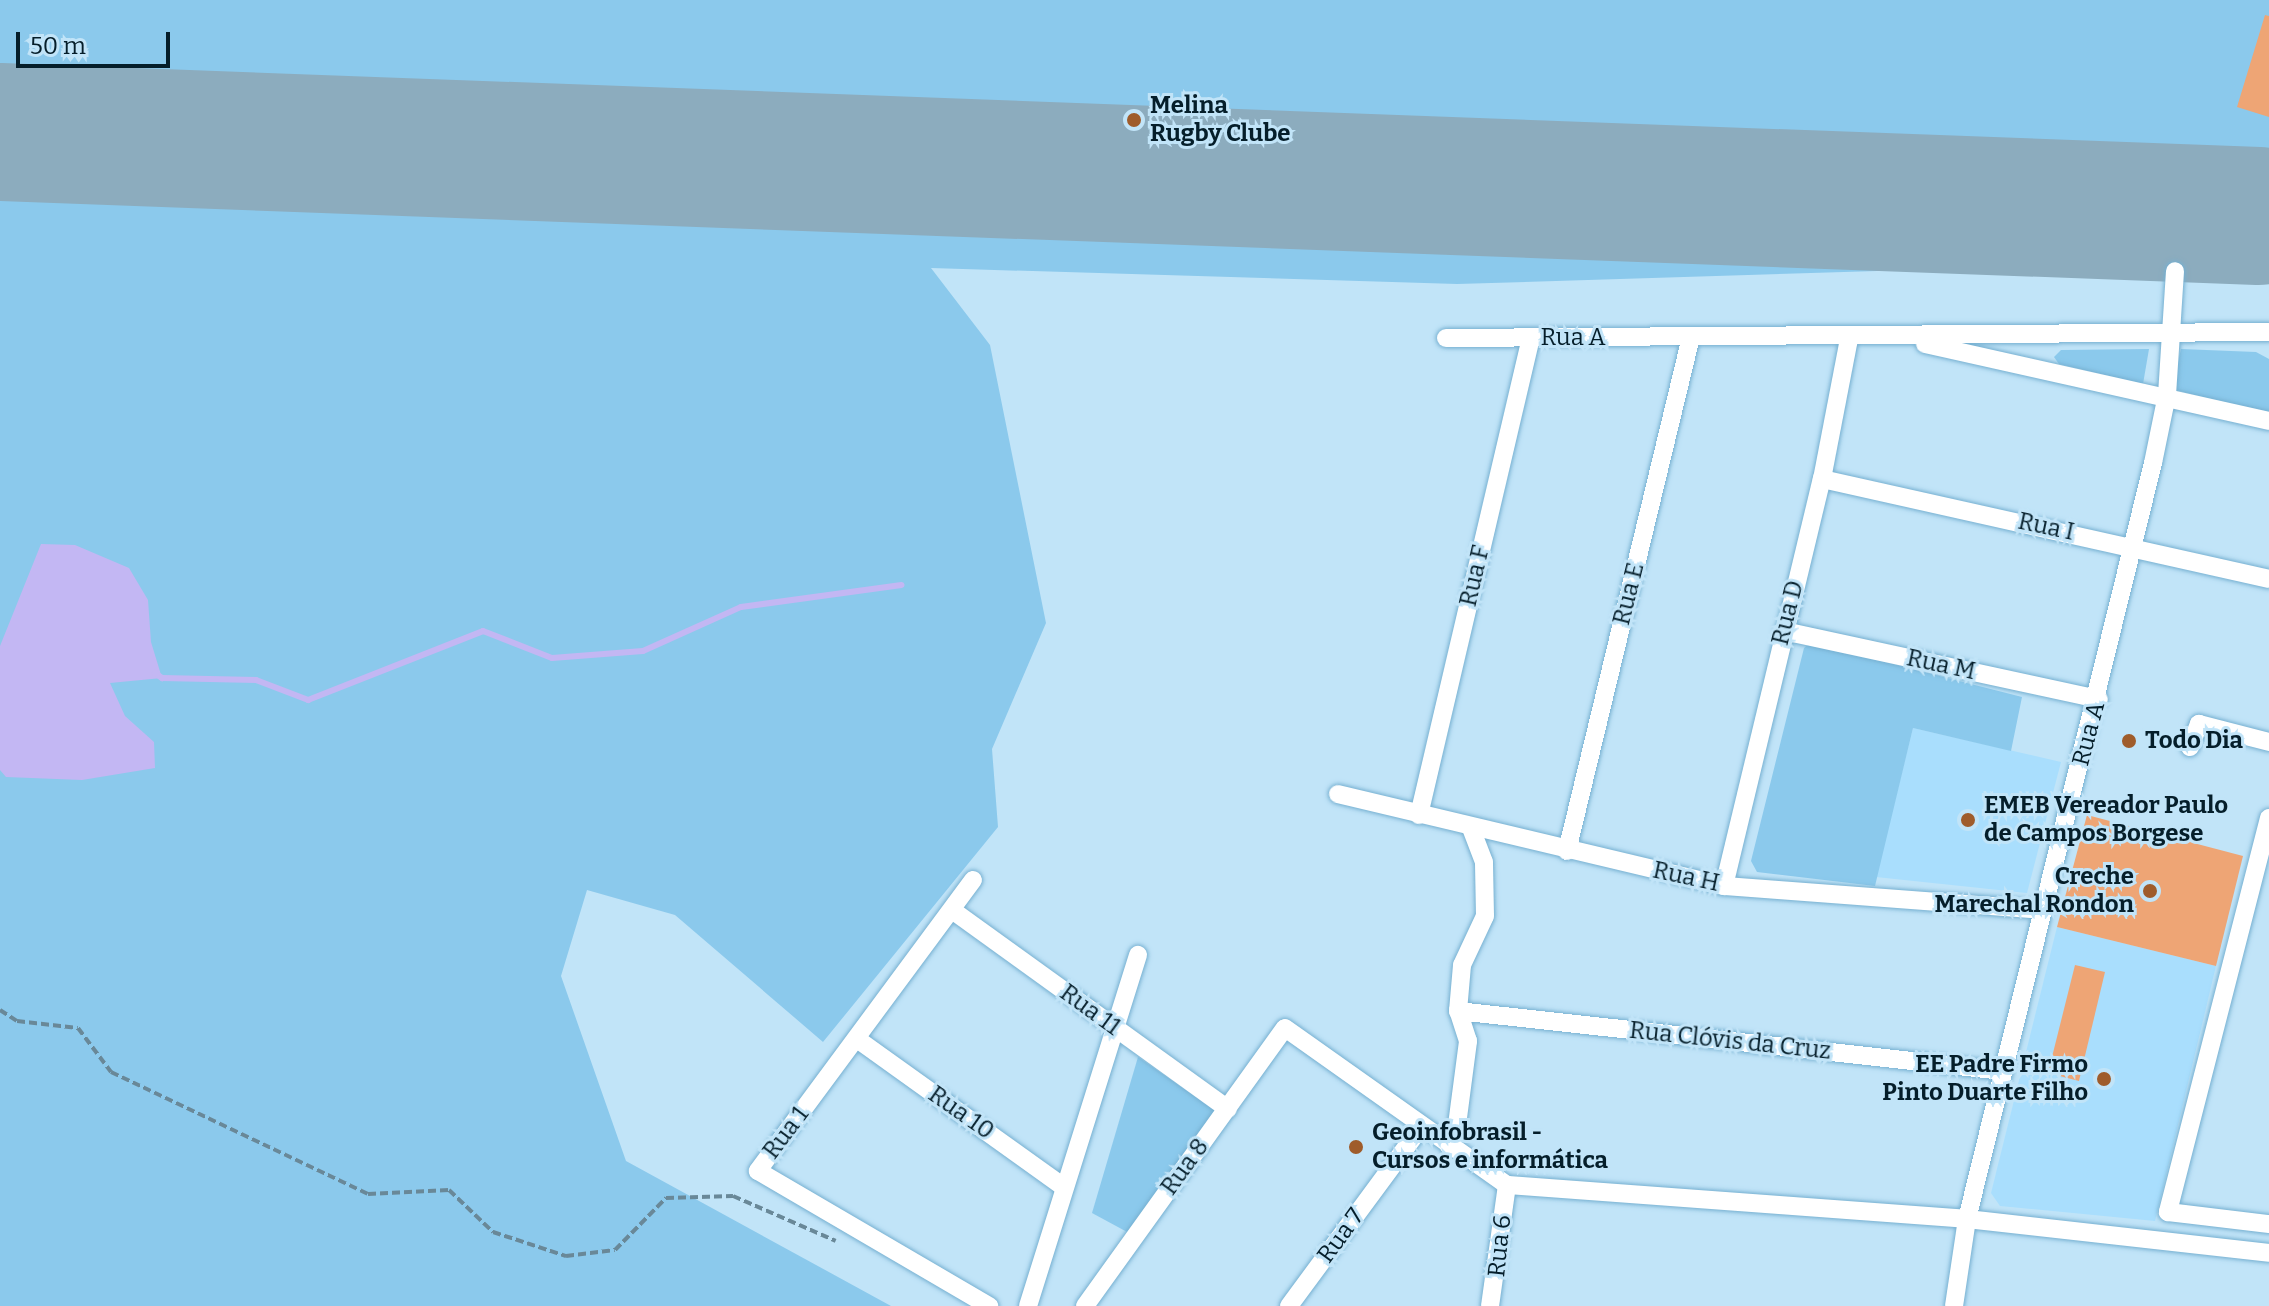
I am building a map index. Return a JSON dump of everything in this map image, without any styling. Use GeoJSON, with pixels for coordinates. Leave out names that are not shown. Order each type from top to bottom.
{"type":"FeatureCollection","features":[{"type":"Feature","properties":{"kind":"street","name":"Rua A"},"geometry":{"type":"LineString","coordinates":[[1954,1306],[1967,1219],[2042,910],[2099,699],[2167,395],[2175,271]]}},
{"type":"Feature","properties":{"kind":"street","name":"Rua A"},"geometry":{"type":"LineString","coordinates":[[1446,338],[1849,339],[2269,332]]}},
{"type":"Feature","properties":{"kind":"street","name":"Rua E"},"geometry":{"type":"LineString","coordinates":[[1567,851],[1691,337]]}},
{"type":"Feature","properties":{"kind":"street","name":"Rua A"},"geometry":{"type":"LineString","coordinates":[[1891,337],[2167,395],[2269,421]]}},
{"type":"Feature","properties":{"kind":"street","name":"Rua F"},"geometry":{"type":"LineString","coordinates":[[1419,815],[1531,338]]}},
{"type":"Feature","properties":{"kind":"street","name":"Rua D"},"geometry":{"type":"LineString","coordinates":[[1724,886],[1822,479],[1849,339]]}},
{"type":"Feature","properties":{"kind":"street","name":"Rua I"},"geometry":{"type":"LineString","coordinates":[[1822,479],[2134,546],[2269,579]]}},
{"type":"Feature","properties":{"kind":"street","name":"Rua M"},"geometry":{"type":"LineString","coordinates":[[1784,631],[2099,699]]}},
{"type":"Feature","properties":{"kind":"street"},"geometry":{"type":"LineString","coordinates":[[2190,747],[2199,724],[2269,742]]}},
{"type":"Feature","properties":{"kind":"street","name":"Rua H"},"geometry":{"type":"LineString","coordinates":[[1338,794],[1724,886],[2042,910]]}},
{"type":"Feature","properties":{"kind":"street"},"geometry":{"type":"LineString","coordinates":[[2269,818],[2168,1212],[2269,1224]]}},
{"type":"Feature","properties":{"kind":"street"},"geometry":{"type":"LineString","coordinates":[[1449,1146],[1457,1125],[1468,1041],[1458,1011],[1462,965],[1485,916],[1484,862],[1471,828]]}},
{"type":"Feature","properties":{"kind":"street","name":"Rua 1"},"geometry":{"type":"LineString","coordinates":[[973,880],[758,1171],[989,1306]]}},
{"type":"Feature","properties":{"kind":"street","name":"Rua 11"},"geometry":{"type":"LineString","coordinates":[[952,910],[1228,1109]]}},
{"type":"Feature","properties":{"kind":"street"},"geometry":{"type":"LineString","coordinates":[[1028,1306],[1138,955]]}},
{"type":"Feature","properties":{"kind":"street","name":"Rua Clóvis da Cruz"},"geometry":{"type":"LineString","coordinates":[[1458,1011],[2003,1071]]}},
{"type":"Feature","properties":{"kind":"street","name":"Rua 8"},"geometry":{"type":"LineString","coordinates":[[1085,1306],[1285,1028],[1421,1127]]}},
{"type":"Feature","properties":{"kind":"street","name":"Rua 10"},"geometry":{"type":"LineString","coordinates":[[857,1039],[1064,1187]]}},
{"type":"Feature","properties":{"kind":"street"},"geometry":{"type":"LineString","coordinates":[[1421,1127],[1507,1185],[1967,1219],[2269,1253]]}},
{"type":"Feature","properties":{"kind":"street","name":"Rua 7"},"geometry":{"type":"LineString","coordinates":[[1289,1306],[1421,1127]]}},
{"type":"Feature","properties":{"kind":"street","name":"Rua 6"},"geometry":{"type":"LineString","coordinates":[[1490,1306],[1507,1185]]}},
{"type":"Feature","properties":{"kind":"path"},"geometry":{"type":"LineString","coordinates":[[0,1010],[17,1021],[78,1028],[111,1072],[368,1194],[449,1190],[493,1232],[566,1256],[615,1250],[666,1198],[733,1196],[843,1244]]}},
{"type":"Feature","properties":{"kind":"shaded area"},"geometry":{"type":"Polygon","coordinates":[[[0,0],[2269,0],[2269,259],[1457,284],[931,268],[990,345],[1046,623],[992,749],[998,827],[823,1042],[675,915],[587,890],[561,976],[626,1161],[891,1306],[0,1306],[0,0]]]}},
{"type":"Feature","properties":{"kind":"shaded area"},"geometry":{"type":"Polygon","coordinates":[[[2149,349],[2143,384],[2059,364],[2054,357],[2061,350],[2149,349]]]}},
{"type":"Feature","properties":{"kind":"shaded area"},"geometry":{"type":"Polygon","coordinates":[[[2181,349],[2256,352],[2269,359],[2269,414],[2172,389],[2181,349]]]}},
{"type":"Feature","properties":{"kind":"shaded area"},"geometry":{"type":"Polygon","coordinates":[[[41,544],[75,545],[129,568],[148,600],[151,642],[162,678],[110,683],[125,716],[154,742],[155,768],[82,780],[6,777],[0,770],[0,646],[41,544]]]}},
{"type":"Feature","properties":{"kind":"shaded area"},"geometry":{"type":"Polygon","coordinates":[[[1810,643],[2022,697],[2011,751],[1913,728],[1875,886],[1757,872],[1751,861],[1804,648],[1810,643]]]}},
{"type":"Feature","properties":{"kind":"shaded area","name":"EMEB Vereador Paulo de Campos Borgese"},"geometry":{"type":"Polygon","coordinates":[[[1913,728],[2061,762],[2027,893],[1876,877],[1913,728]]]}},
{"type":"Feature","properties":{"kind":"shaded area","name":"EE Padre Firmo Pinto Duarte Filho"},"geometry":{"type":"Polygon","coordinates":[[[2057,927],[2216,966],[2155,1221],[2000,1206],[1991,1193],[2057,927]]]}},
{"type":"Feature","properties":{"kind":"shaded area"},"geometry":{"type":"Polygon","coordinates":[[[1138,1057],[1216,1111],[1129,1233],[1092,1213],[1138,1057]]]}},
{"type":"Feature","properties":{"kind":"building"},"geometry":{"type":"Polygon","coordinates":[[[2265,15],[2269,16],[2269,117],[2237,107],[2265,15]]]}},
{"type":"Feature","properties":{"kind":"building","name":"Creche Marechal Rondon"},"geometry":{"type":"Polygon","coordinates":[[[2087,815],[2243,856],[2216,966],[2057,927],[2087,815]]]}},
{"type":"Feature","properties":{"kind":"building"},"geometry":{"type":"Polygon","coordinates":[[[2075,965],[2105,972],[2079,1081],[2048,1073],[2075,965]]]}},
{"type":"Feature","properties":{"kind":"waterway"},"geometry":{"type":"LineString","coordinates":[[155,673],[162,678],[256,680],[308,700],[483,631],[552,658],[643,651],[741,607],[901,585]]}},
{"type":"Feature","properties":{"kind":"runway"},"geometry":{"type":"LineString","coordinates":[[0,132],[2258,216]]}},
{"type":"Feature","properties":{"kind":"place","name":"Melina Rugby Clube"},"geometry":{"type":"Point","coordinates":[1134,120]}},
{"type":"Feature","properties":{"kind":"place","name":"Todo Dia"},"geometry":{"type":"Point","coordinates":[2129,741]}},
{"type":"Feature","properties":{"kind":"place","name":"EMEB Vereador Paulo de Campos Borgese"},"geometry":{"type":"Point","coordinates":[1968,820]}},
{"type":"Feature","properties":{"kind":"place","name":"Creche Marechal Rondon"},"geometry":{"type":"Point","coordinates":[2150,891]}},
{"type":"Feature","properties":{"kind":"place","name":"EE Padre Firmo Pinto Duarte Filho"},"geometry":{"type":"Point","coordinates":[2104,1079]}},
{"type":"Feature","properties":{"kind":"place","name":"Geoinfobrasil - Cursos e informática"},"geometry":{"type":"Point","coordinates":[1356,1147]}}]}
